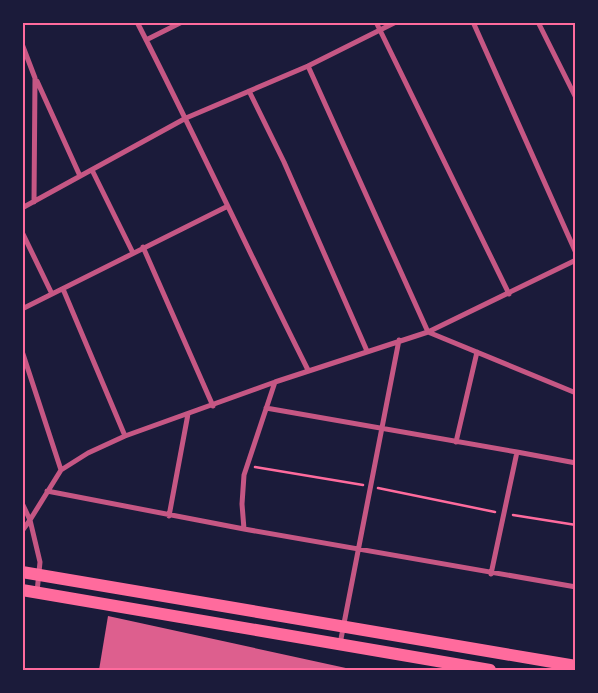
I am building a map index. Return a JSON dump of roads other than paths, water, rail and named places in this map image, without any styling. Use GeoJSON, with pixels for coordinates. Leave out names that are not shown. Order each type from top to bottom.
{"type":"FeatureCollection","features":[{"type":"Feature","properties":{"kind":"highway"},"geometry":{"type":"LineString","coordinates":[[22,572],[576,666]]}},
{"type":"Feature","properties":{"kind":"highway"},"geometry":{"type":"LineString","coordinates":[[22,590],[490,670]]}},
{"type":"Feature","properties":{"kind":"street"},"geometry":{"type":"LineString","coordinates":[[137,22],[186,118],[226,207],[308,370]]}},
{"type":"Feature","properties":{"kind":"street"},"geometry":{"type":"LineString","coordinates":[[146,40],[182,22]]}},
{"type":"Feature","properties":{"kind":"street"},"geometry":{"type":"LineString","coordinates":[[376,22],[509,294]]}},
{"type":"Feature","properties":{"kind":"street"},"geometry":{"type":"LineString","coordinates":[[22,208],[186,118],[308,66],[396,22]]}},
{"type":"Feature","properties":{"kind":"street"},"geometry":{"type":"LineString","coordinates":[[473,22],[576,253]]}},
{"type":"Feature","properties":{"kind":"street"},"geometry":{"type":"LineString","coordinates":[[538,22],[576,98]]}},
{"type":"Feature","properties":{"kind":"street"},"geometry":{"type":"LineString","coordinates":[[22,44],[25,57],[80,176]]}},
{"type":"Feature","properties":{"kind":"street"},"geometry":{"type":"LineString","coordinates":[[308,66],[428,332],[576,392]]}},
{"type":"Feature","properties":{"kind":"street"},"geometry":{"type":"LineString","coordinates":[[34,202],[35,78]]}},
{"type":"Feature","properties":{"kind":"street"},"geometry":{"type":"LineString","coordinates":[[249,91],[284,162],[367,351]]}},
{"type":"Feature","properties":{"kind":"street"},"geometry":{"type":"LineString","coordinates":[[92,170],[133,253]]}},
{"type":"Feature","properties":{"kind":"street"},"geometry":{"type":"LineString","coordinates":[[22,309],[226,207]]}},
{"type":"Feature","properties":{"kind":"street"},"geometry":{"type":"LineString","coordinates":[[22,232],[52,294]]}},
{"type":"Feature","properties":{"kind":"street"},"geometry":{"type":"LineString","coordinates":[[143,247],[214,406]]}},
{"type":"Feature","properties":{"kind":"street"},"geometry":{"type":"LineString","coordinates":[[22,531],[61,470],[88,452],[126,436],[214,406],[308,370],[428,332],[576,260]]}},
{"type":"Feature","properties":{"kind":"street"},"geometry":{"type":"LineString","coordinates":[[63,289],[126,436]]}},
{"type":"Feature","properties":{"kind":"street"},"geometry":{"type":"LineString","coordinates":[[340,644],[399,340]]}},
{"type":"Feature","properties":{"kind":"street"},"geometry":{"type":"LineString","coordinates":[[22,351],[61,470]]}},
{"type":"Feature","properties":{"kind":"street"},"geometry":{"type":"LineString","coordinates":[[456,442],[477,352]]}},
{"type":"Feature","properties":{"kind":"street"},"geometry":{"type":"LineString","coordinates":[[244,529],[242,504],[247,465],[275,382]]}},
{"type":"Feature","properties":{"kind":"street"},"geometry":{"type":"LineString","coordinates":[[266,408],[576,463]]}},
{"type":"Feature","properties":{"kind":"street"},"geometry":{"type":"LineString","coordinates":[[169,516],[188,414]]}},
{"type":"Feature","properties":{"kind":"street"},"geometry":{"type":"LineString","coordinates":[[491,574],[517,452]]}},
{"type":"Feature","properties":{"kind":"street"},"geometry":{"type":"LineString","coordinates":[[47,491],[169,516],[491,574],[576,586]]}},
{"type":"Feature","properties":{"kind":"street"},"geometry":{"type":"LineString","coordinates":[[22,503],[30,520],[40,562],[37,592]]}}]}
